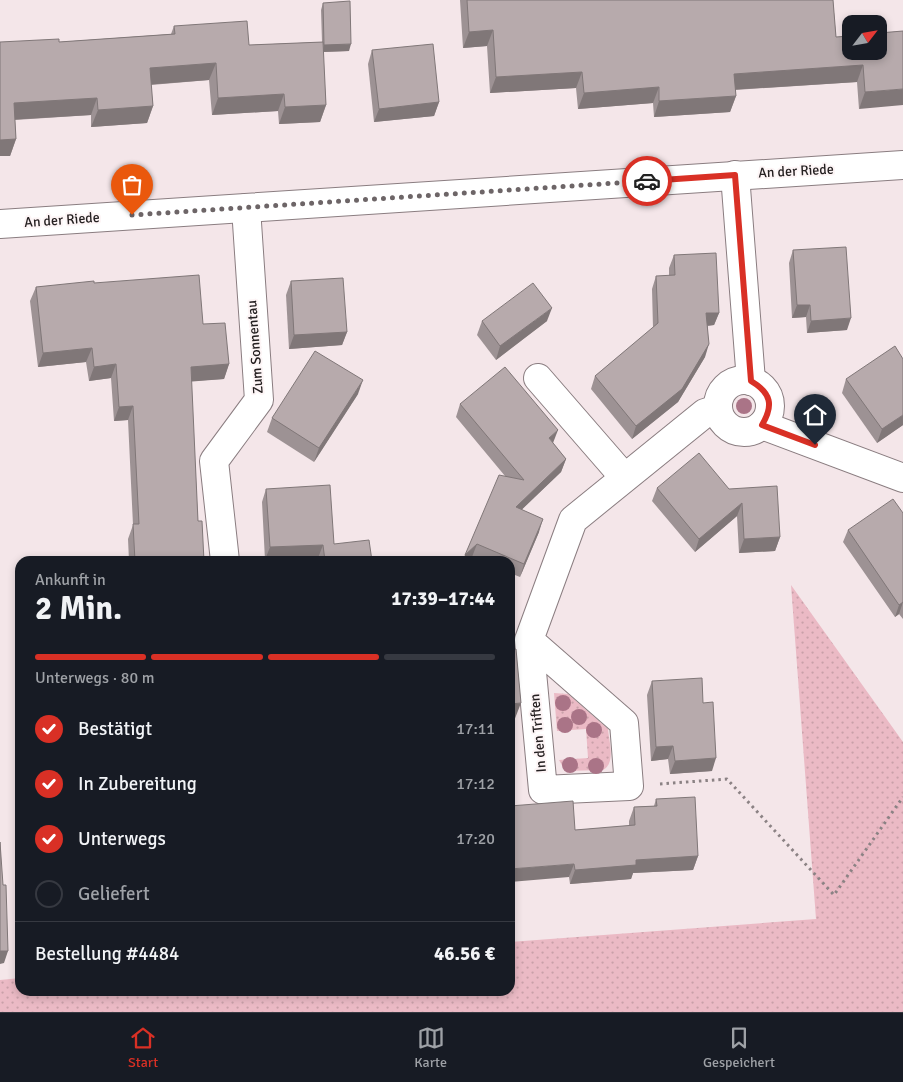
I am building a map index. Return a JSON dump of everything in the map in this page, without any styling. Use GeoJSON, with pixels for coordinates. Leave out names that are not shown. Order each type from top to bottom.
{"type":"FeatureCollection","features":[{"type":"Feature","properties":{"kind":"street","name":"An der Riede"},"geometry":{"type":"LineString","coordinates":[[0,224],[903,165]]}},
{"type":"Feature","properties":{"kind":"street"},"geometry":{"type":"LineString","coordinates":[[735,175],[751,381]]}},
{"type":"Feature","properties":{"kind":"street","name":"Zum Sonnentau"},"geometry":{"type":"LineString","coordinates":[[224,556],[214,461],[259,400],[246,208]]}},
{"type":"Feature","properties":{"kind":"street"},"geometry":{"type":"LineString","coordinates":[[538,378],[624,477]]}},
{"type":"Feature","properties":{"kind":"street"},"geometry":{"type":"LineString","coordinates":[[739,381],[751,381],[763,388],[769,400],[769,414],[762,425],[750,432],[735,431],[723,423],[718,409],[719,397],[727,386],[739,381]]}},
{"type":"Feature","properties":{"kind":"street","name":"In den Triften"},"geometry":{"type":"LineString","coordinates":[[629,786],[543,790],[529,640],[573,520],[705,412],[718,409]]}},
{"type":"Feature","properties":{"kind":"street"},"geometry":{"type":"LineString","coordinates":[[762,425],[903,478]]}},
{"type":"Feature","properties":{"kind":"street"},"geometry":{"type":"LineString","coordinates":[[529,640],[624,723],[629,786]]}},
{"type":"Feature","properties":{"kind":"path"},"geometry":{"type":"LineString","coordinates":[[629,786],[727,779],[834,895],[903,797]]}},
{"type":"Feature","properties":{"kind":"shaded area"},"geometry":{"type":"Polygon","coordinates":[[[791,585],[903,742],[903,1012],[0,1012],[0,980],[15,978],[15,996],[515,996],[515,942],[816,919],[791,585]]]}},
{"type":"Feature","properties":{"kind":"shaded area"},"geometry":{"type":"Polygon","coordinates":[[[554,693],[568,694],[608,729],[611,757],[607,767],[603,770],[565,771],[559,760],[588,758],[586,729],[557,731],[554,693]]]}},
{"type":"Feature","properties":{"kind":"building"},"geometry":{"type":"Polygon","coordinates":[[[467,0],[833,0],[836,37],[842,37],[842,60],[888,60],[888,32],[903,31],[903,89],[865,92],[863,65],[734,74],[736,96],[659,101],[659,87],[584,93],[582,72],[496,77],[493,30],[469,32],[467,0]]]}},
{"type":"Feature","properties":{"kind":"building"},"geometry":{"type":"Polygon","coordinates":[[[350,1],[351,44],[324,45],[323,3],[350,1]]]}},
{"type":"Feature","properties":{"kind":"building"},"geometry":{"type":"Polygon","coordinates":[[[247,21],[249,45],[323,42],[326,105],[285,107],[284,94],[218,98],[216,63],[150,68],[153,106],[98,110],[97,98],[14,103],[16,139],[0,140],[0,42],[59,39],[59,42],[175,34],[174,26],[247,21]]]}},
{"type":"Feature","properties":{"kind":"building"},"geometry":{"type":"Polygon","coordinates":[[[433,44],[439,102],[379,109],[372,50],[433,44]]]}},
{"type":"Feature","properties":{"kind":"building"},"geometry":{"type":"Polygon","coordinates":[[[846,247],[851,318],[811,321],[810,305],[797,305],[793,250],[846,247]]]}},
{"type":"Feature","properties":{"kind":"building"},"geometry":{"type":"Polygon","coordinates":[[[716,253],[719,313],[706,313],[709,344],[682,389],[636,426],[595,376],[658,323],[656,276],[675,275],[674,255],[716,253]]]}},
{"type":"Feature","properties":{"kind":"building"},"geometry":{"type":"Polygon","coordinates":[[[199,275],[203,324],[225,323],[229,364],[191,367],[198,521],[202,521],[204,556],[135,556],[133,524],[139,524],[133,406],[119,407],[116,364],[94,367],[92,348],[43,353],[36,287],[94,281],[94,283],[199,275]]]}},
{"type":"Feature","properties":{"kind":"building"},"geometry":{"type":"Polygon","coordinates":[[[343,278],[347,332],[294,335],[291,281],[343,278]]]}},
{"type":"Feature","properties":{"kind":"building"},"geometry":{"type":"Polygon","coordinates":[[[533,283],[552,308],[500,346],[482,321],[533,283]]]}},
{"type":"Feature","properties":{"kind":"building"},"geometry":{"type":"Polygon","coordinates":[[[895,346],[903,359],[903,415],[882,429],[846,379],[895,346]]]}},
{"type":"Feature","properties":{"kind":"building"},"geometry":{"type":"Polygon","coordinates":[[[315,351],[363,380],[319,448],[272,418],[315,351]]]}},
{"type":"Feature","properties":{"kind":"building"},"geometry":{"type":"Polygon","coordinates":[[[505,367],[558,430],[549,438],[566,459],[516,507],[543,519],[524,564],[515,560],[515,556],[505,556],[477,544],[465,555],[499,475],[524,480],[460,404],[505,367]]]}},
{"type":"Feature","properties":{"kind":"building"},"geometry":{"type":"Polygon","coordinates":[[[699,453],[729,489],[777,486],[780,537],[744,539],[742,503],[699,539],[657,488],[699,453]]]}},
{"type":"Feature","properties":{"kind":"building"},"geometry":{"type":"Polygon","coordinates":[[[330,485],[334,544],[369,540],[371,556],[324,556],[323,545],[270,547],[266,489],[330,485]]]}},
{"type":"Feature","properties":{"kind":"building"},"geometry":{"type":"Polygon","coordinates":[[[893,499],[903,513],[903,602],[899,605],[848,530],[893,499]]]}},
{"type":"Feature","properties":{"kind":"building"},"geometry":{"type":"Polygon","coordinates":[[[515,649],[521,703],[515,704],[515,649]]]}},
{"type":"Feature","properties":{"kind":"building"},"geometry":{"type":"Polygon","coordinates":[[[702,678],[703,703],[713,702],[716,758],[675,761],[673,746],[656,747],[652,681],[702,678]]]}},
{"type":"Feature","properties":{"kind":"building"},"geometry":{"type":"Polygon","coordinates":[[[695,797],[698,856],[636,860],[636,865],[575,870],[574,864],[515,869],[515,806],[573,801],[575,830],[635,825],[634,807],[657,806],[656,799],[695,797]]]}},
{"type":"Feature","properties":{"kind":"building"},"geometry":{"type":"Polygon","coordinates":[[[0,842],[3,885],[6,885],[8,951],[0,951],[0,842]]]}},
{"type":"Feature","properties":{"kind":"way so far"},"geometry":{"type":"LineString","coordinates":[[132,215],[647,181]]}},
{"type":"Feature","properties":{"kind":"route"},"geometry":{"type":"LineString","coordinates":[[647,181],[735,175],[751,381],[763,388],[769,400],[769,414],[762,425],[815,445]]}}]}
